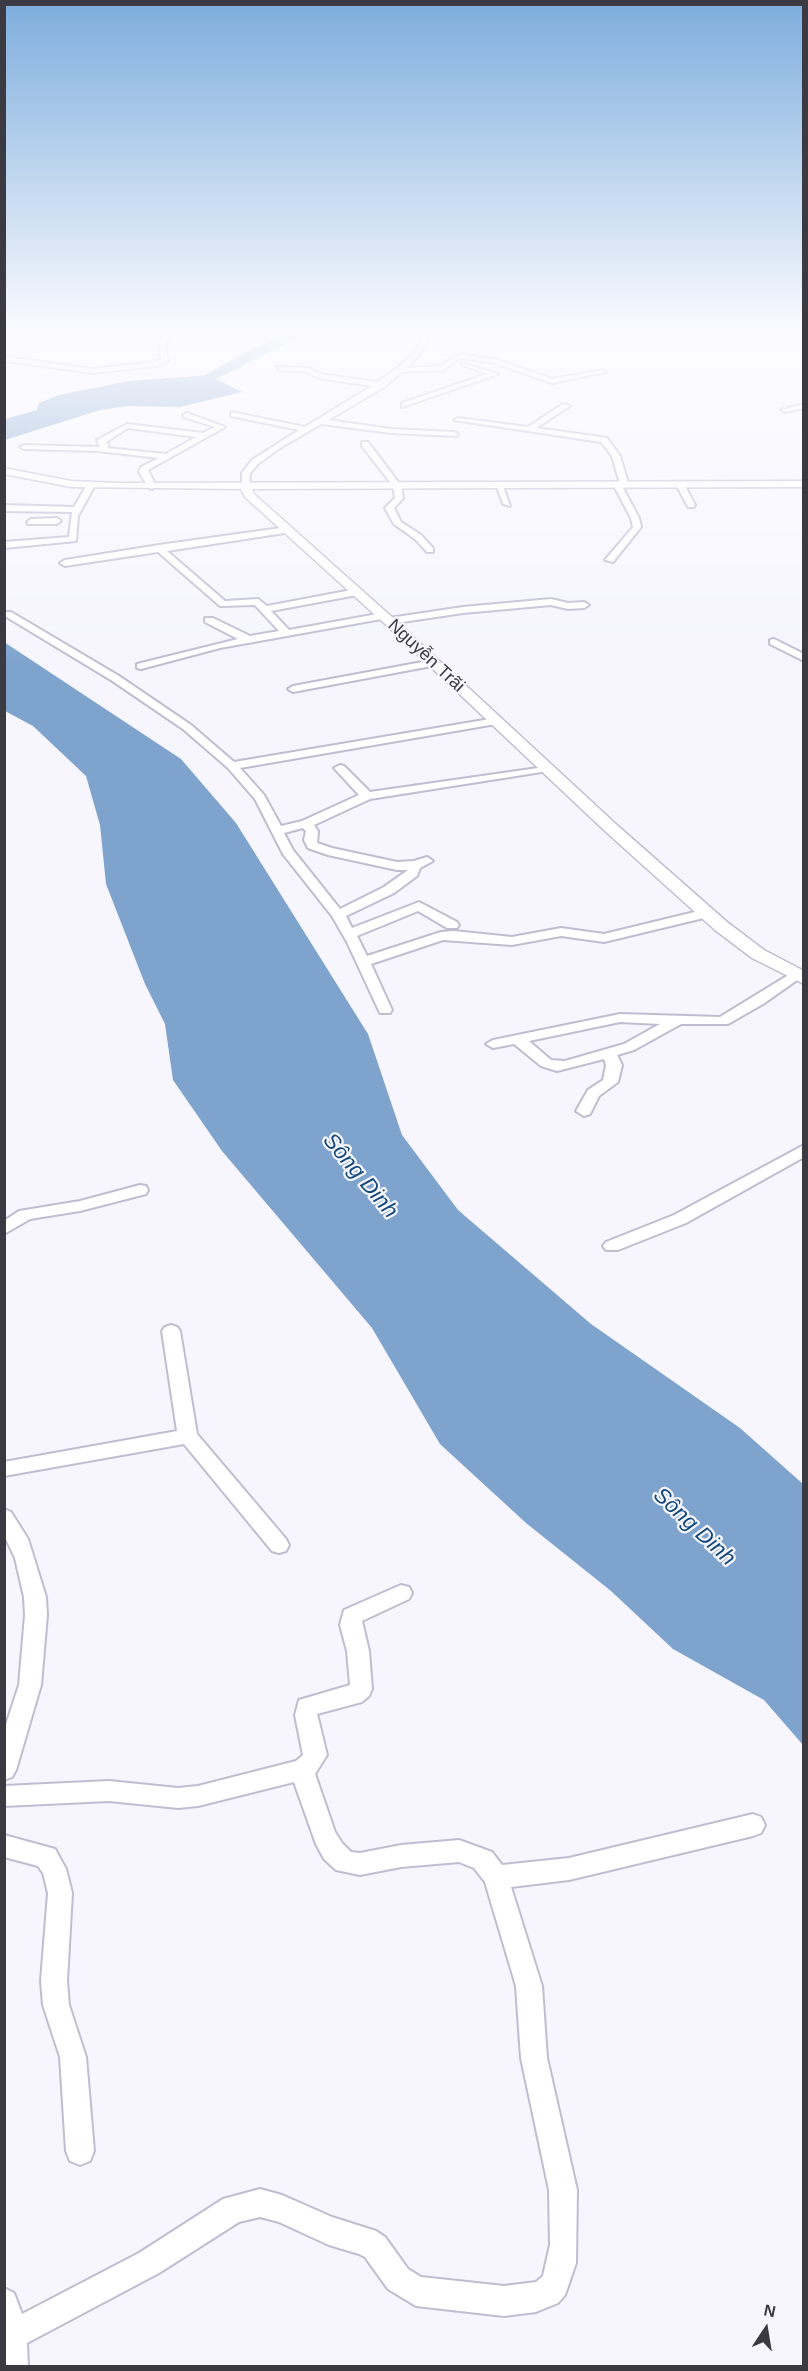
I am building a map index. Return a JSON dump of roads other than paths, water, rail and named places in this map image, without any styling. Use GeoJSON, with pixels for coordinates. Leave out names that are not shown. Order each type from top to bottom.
{"type":"FeatureCollection","features":[{"type":"Feature","properties":{"kind":"main road"},"geometry":{"type":"LineString","coordinates":[[4,471],[92,485],[152,486],[804,484]]}},
{"type":"Feature","properties":{"kind":"main road","name":"Nguyễn Trãi"},"geometry":{"type":"LineString","coordinates":[[245,486],[249,495],[612,829],[753,951],[799,977]]}},
{"type":"Feature","properties":{"kind":"street"},"geometry":{"type":"LineString","coordinates":[[101,449],[105,445],[103,443]]}},
{"type":"Feature","properties":{"kind":"street"},"geometry":{"type":"LineString","coordinates":[[152,486],[143,470],[192,443]]}},
{"type":"Feature","properties":{"kind":"street"},"geometry":{"type":"LineString","coordinates":[[245,486],[244,477],[251,465],[282,443]]}},
{"type":"Feature","properties":{"kind":"street"},"geometry":{"type":"LineString","coordinates":[[607,443],[616,456],[621,486],[635,518],[636,527],[633,535],[610,560]]}},
{"type":"Feature","properties":{"kind":"street"},"geometry":{"type":"LineString","coordinates":[[365,444],[397,486],[399,498],[389,509],[397,518],[398,524],[418,537],[430,550]]}},
{"type":"Feature","properties":{"kind":"street"},"geometry":{"type":"LineString","coordinates":[[24,447],[101,449],[166,456]]}},
{"type":"Feature","properties":{"kind":"street"},"geometry":{"type":"LineString","coordinates":[[4,545],[75,542],[73,520],[92,485]]}},
{"type":"Feature","properties":{"kind":"street"},"geometry":{"type":"LineString","coordinates":[[499,486],[507,504]]}},
{"type":"Feature","properties":{"kind":"street"},"geometry":{"type":"LineString","coordinates":[[681,486],[692,505]]}},
{"type":"Feature","properties":{"kind":"street"},"geometry":{"type":"LineString","coordinates":[[4,508],[78,510]]}},
{"type":"Feature","properties":{"kind":"street"},"geometry":{"type":"LineString","coordinates":[[30,522],[73,520]]}},
{"type":"Feature","properties":{"kind":"street"},"geometry":{"type":"LineString","coordinates":[[65,563],[288,530]]}},
{"type":"Feature","properties":{"kind":"street"},"geometry":{"type":"LineString","coordinates":[[159,548],[223,604],[258,602],[286,633]]}},
{"type":"Feature","properties":{"kind":"street"},"geometry":{"type":"LineString","coordinates":[[265,609],[357,592]]}},
{"type":"Feature","properties":{"kind":"street"},"geometry":{"type":"LineString","coordinates":[[141,666],[248,639],[386,619],[551,602],[568,606],[584,605]]}},
{"type":"Feature","properties":{"kind":"street"},"geometry":{"type":"LineString","coordinates":[[8,614],[116,678],[187,727],[232,766],[260,798],[287,851],[338,915],[350,934],[385,1010]]}},
{"type":"Feature","properties":{"kind":"street"},"geometry":{"type":"LineString","coordinates":[[209,620],[248,639]]}},
{"type":"Feature","properties":{"kind":"street"},"geometry":{"type":"LineString","coordinates":[[774,642],[804,658]]}},
{"type":"Feature","properties":{"kind":"street"},"geometry":{"type":"LineString","coordinates":[[293,689],[433,663]]}},
{"type":"Feature","properties":{"kind":"street"},"geometry":{"type":"LineString","coordinates":[[232,766],[496,721]]}},
{"type":"Feature","properties":{"kind":"street"},"geometry":{"type":"LineString","coordinates":[[340,768],[367,796]]}},
{"type":"Feature","properties":{"kind":"street"},"geometry":{"type":"LineString","coordinates":[[277,831],[306,824],[367,796],[548,768]]}},
{"type":"Feature","properties":{"kind":"street"},"geometry":{"type":"LineString","coordinates":[[306,824],[312,831],[310,843],[318,848],[392,865],[412,865],[427,861]]}},
{"type":"Feature","properties":{"kind":"street"},"geometry":{"type":"LineString","coordinates":[[338,915],[389,890],[412,873],[414,870],[412,865]]}},
{"type":"Feature","properties":{"kind":"street"},"geometry":{"type":"LineString","coordinates":[[350,934],[418,906],[452,925]]}},
{"type":"Feature","properties":{"kind":"street"},"geometry":{"type":"LineString","coordinates":[[362,962],[448,935],[512,941],[561,932],[604,938],[707,913]]}},
{"type":"Feature","properties":{"kind":"street"},"geometry":{"type":"LineString","coordinates":[[494,1044],[620,1018],[679,1019],[716,1023],[730,1019],[799,977]]}},
{"type":"Feature","properties":{"kind":"street"},"geometry":{"type":"LineString","coordinates":[[518,1040],[546,1063],[557,1066],[629,1047],[679,1019]]}},
{"type":"Feature","properties":{"kind":"street"},"geometry":{"type":"LineString","coordinates":[[584,1111],[593,1093],[610,1082],[614,1065],[609,1054]]}},
{"type":"Feature","properties":{"kind":"street"},"geometry":{"type":"LineString","coordinates":[[612,1246],[680,1219],[804,1150]]}},
{"type":"Feature","properties":{"kind":"street"},"geometry":{"type":"LineString","coordinates":[[4,1229],[26,1215],[80,1206],[140,1190]]}},
{"type":"Feature","properties":{"kind":"street"},"geometry":{"type":"LineString","coordinates":[[171,1331],[188,1436],[279,1545]]}},
{"type":"Feature","properties":{"kind":"street"},"geometry":{"type":"LineString","coordinates":[[4,1469],[188,1436]]}},
{"type":"Feature","properties":{"kind":"street"},"geometry":{"type":"LineString","coordinates":[[4,1517],[18,1539],[25,1558],[35,1597],[36,1615],[30,1685],[4,1770]]}},
{"type":"Feature","properties":{"kind":"street"},"geometry":{"type":"LineString","coordinates":[[4,1796],[109,1791],[188,1797],[302,1770],[310,1765],[315,1755],[306,1715],[307,1707],[354,1695],[362,1689],[358,1650],[351,1625],[352,1616],[401,1593]]}},
{"type":"Feature","properties":{"kind":"street"},"geometry":{"type":"LineString","coordinates":[[12,2335],[149,2263],[234,2209],[260,2203],[282,2209],[329,2231],[366,2241],[375,2247],[398,2278],[416,2291],[504,2301],[521,2300],[548,2293],[555,2285],[562,2263],[563,2190],[534,2058],[529,1986],[496,1877],[483,1860],[459,1851],[401,1856],[360,1864],[345,1862],[333,1851],[324,1836],[302,1770]]}},
{"type":"Feature","properties":{"kind":"street"},"geometry":{"type":"LineString","coordinates":[[496,1877],[569,1869],[753,1825]]}},
{"type":"Feature","properties":{"kind":"street"},"geometry":{"type":"LineString","coordinates":[[4,1846],[46,1857],[54,1869],[60,1893],[55,1997],[74,2057],[80,2151]]}},
{"type":"Feature","properties":{"kind":"street"},"geometry":{"type":"LineString","coordinates":[[4,2303],[12,2335],[13,2367]]}},
{"type":"Feature","properties":{"kind":"water","name":"Sông Dinh"},"geometry":{"type":"Polygon","coordinates":[[[4,642],[181,759],[236,823],[368,1034],[402,1135],[458,1210],[591,1324],[740,1428],[803,1484],[803,1745],[764,1700],[673,1649],[611,1591],[526,1523],[440,1444],[372,1328],[222,1151],[173,1080],[165,1024],[145,984],[106,884],[100,825],[86,776],[33,726],[5,711],[4,642]]]}}]}
